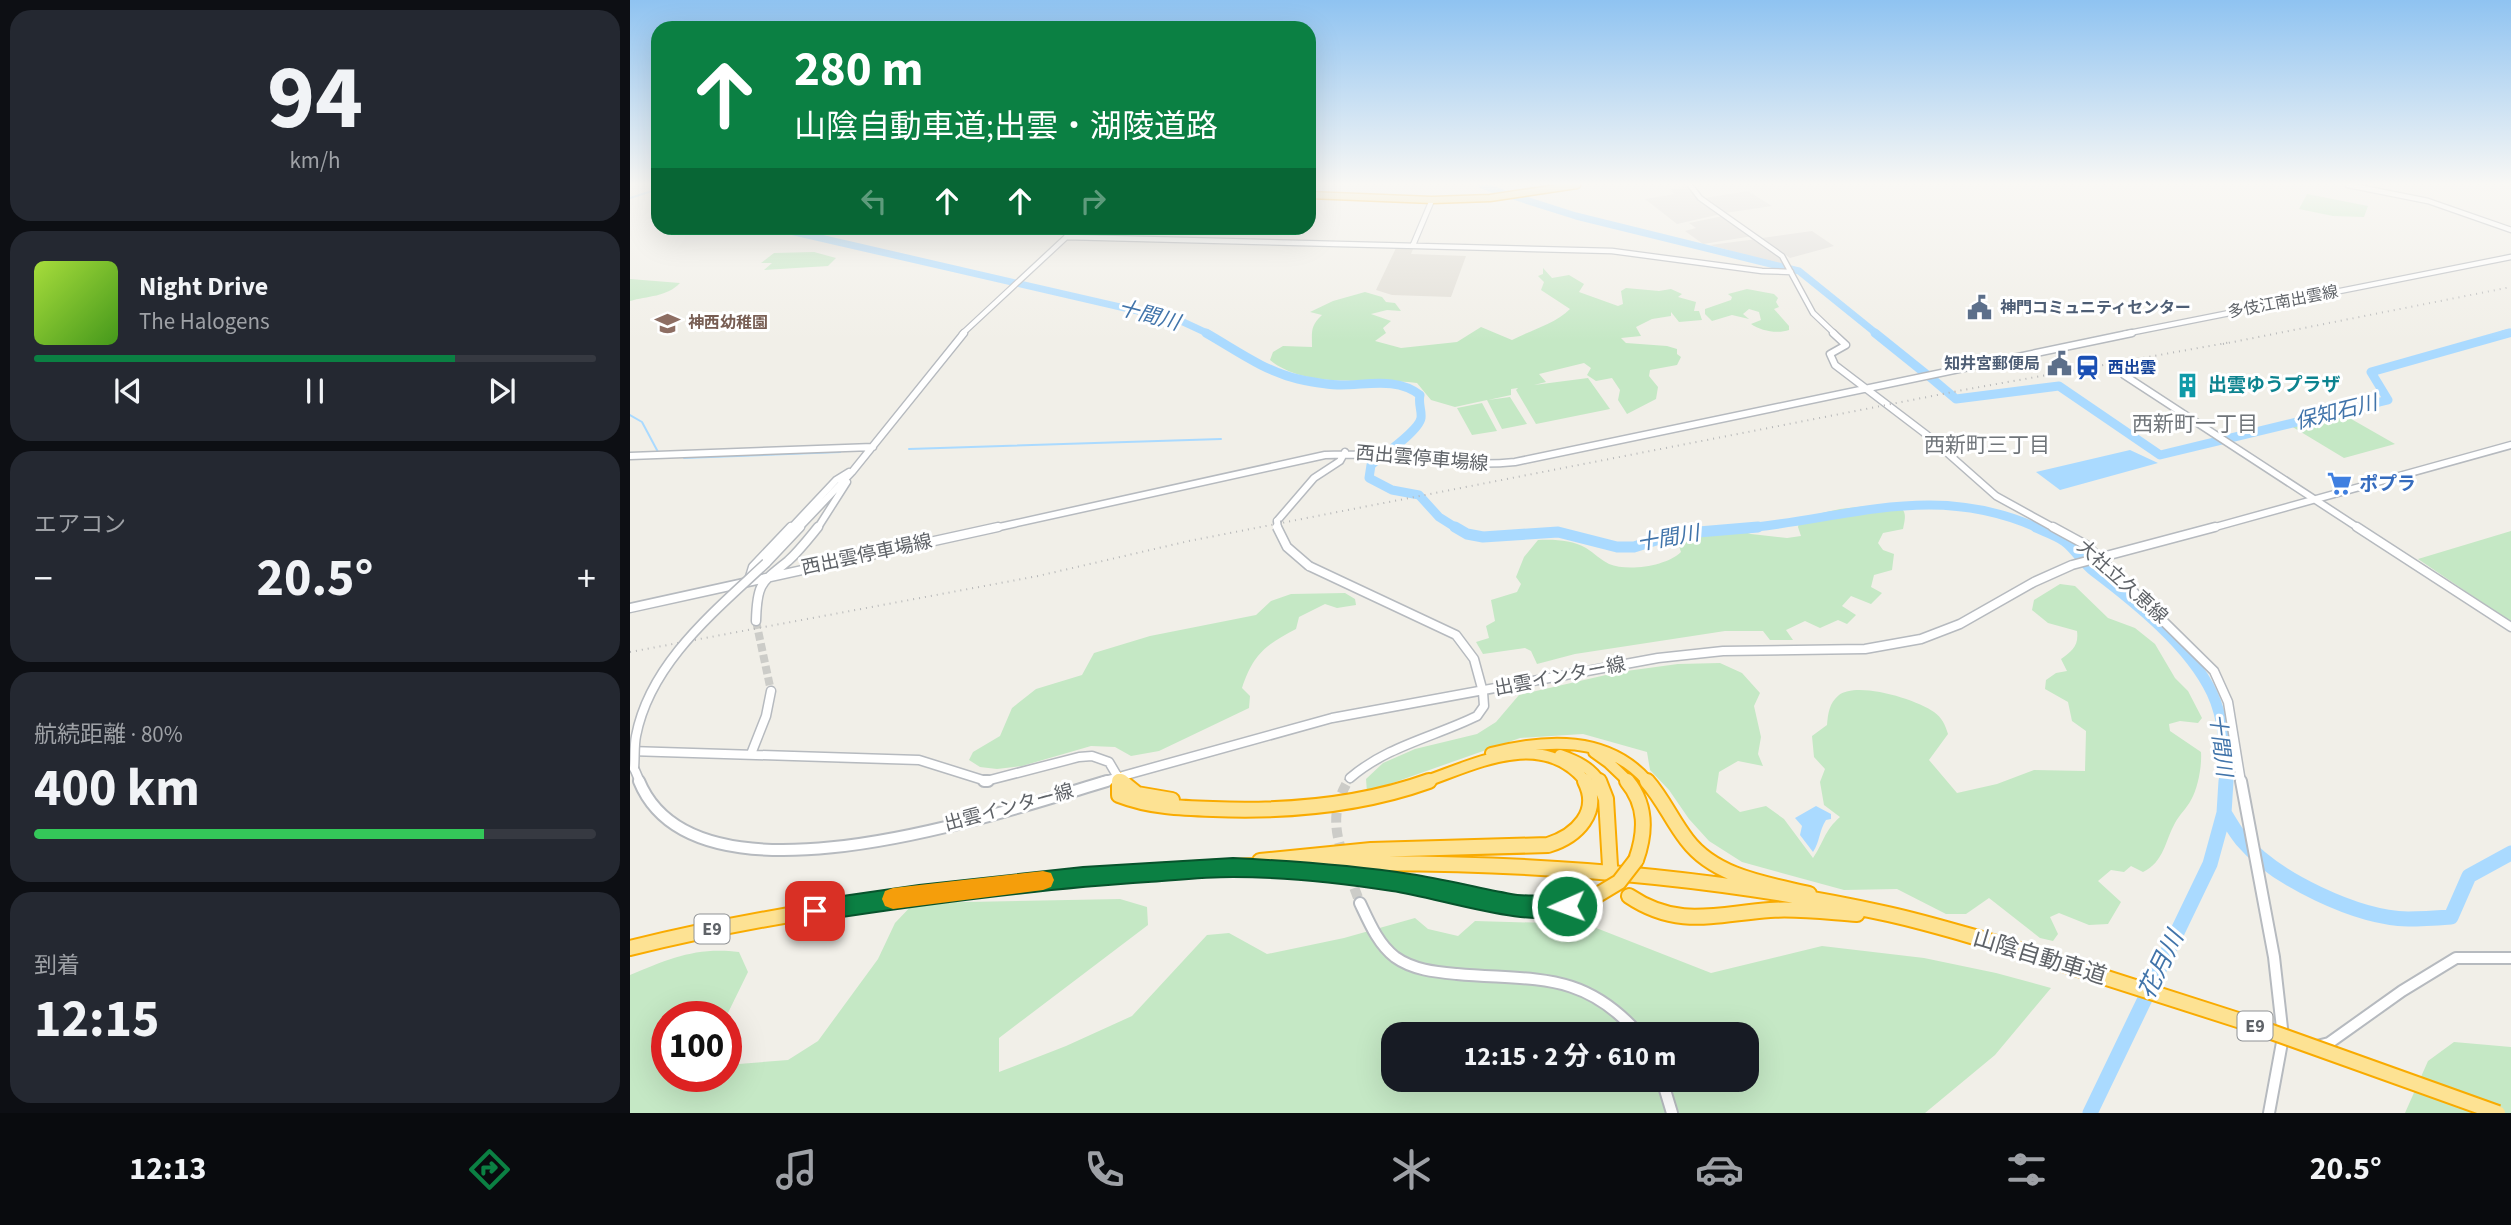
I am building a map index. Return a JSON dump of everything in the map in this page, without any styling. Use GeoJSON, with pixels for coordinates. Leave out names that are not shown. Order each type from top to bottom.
{"type":"FeatureCollection","features":[{"type":"Feature","properties":{"kind":"highway"},"geometry":{"type":"LineString","coordinates":[[1615,869],[1608,800],[1599,779],[1573,759],[1534,753],[1508,755],[1363,800],[1296,808],[1143,804],[1119,795],[1117,787],[1119,779],[1130,789],[1147,797],[1237,803],[1298,803],[1384,789],[1532,742],[1574,743],[1609,753],[1635,769],[1662,799],[1685,837],[1700,854],[1722,867],[1755,880],[1868,912]]}},
{"type":"Feature","properties":{"kind":"highway"},"geometry":{"type":"LineString","coordinates":[[1233,867],[1377,878],[1534,908],[1567,906],[1589,900],[1619,882],[1636,860],[1642,848],[1645,824],[1641,801],[1636,791],[1613,765],[1574,743]]}},
{"type":"Feature","properties":{"kind":"highway"},"geometry":{"type":"LineString","coordinates":[[1194,869],[1315,853],[1532,847],[1561,841],[1573,834],[1587,817],[1590,790],[1572,766],[1562,760],[1534,753]]}},
{"type":"Feature","properties":{"kind":"highway","name":"E9"},"geometry":{"type":"LineString","coordinates":[[630,948],[794,914],[919,895],[1083,876],[1233,867],[1465,863],[1615,869]]}},
{"type":"Feature","properties":{"kind":"highway","name":"山陰自動車道"},"geometry":{"type":"LineString","coordinates":[[1615,869],[1868,912],[2011,950],[2241,1021],[2498,1113]]}},
{"type":"Feature","properties":{"kind":"highway"},"geometry":{"type":"LineString","coordinates":[[1629,896],[1652,912],[1677,918],[1792,909],[1868,912]]}},
{"type":"Feature","properties":{"kind":"highway","name":"山陰自動車道"},"geometry":{"type":"LineString","coordinates":[[2011,950],[2242,1027],[2485,1113]]}},
{"type":"Feature","properties":{"kind":"main road"},"geometry":{"type":"LineString","coordinates":[[1066,237],[1609,251],[1762,271],[1790,270]]}},
{"type":"Feature","properties":{"kind":"main road","name":"出雲インター線"},"geometry":{"type":"LineString","coordinates":[[1066,237],[965,331],[854,470],[766,563],[697,629],[657,677],[641,708],[633,735],[634,768],[640,788],[653,807],[683,829],[730,845],[777,850],[836,848],[883,840],[1119,779],[1314,723],[1380,708],[1483,692],[1691,653],[1845,652],[1882,648],[1950,629],[2076,564],[2099,558]]}},
{"type":"Feature","properties":{"kind":"main road"},"geometry":{"type":"LineString","coordinates":[[1413,245],[1416,237]]}},
{"type":"Feature","properties":{"kind":"main road","name":"大社立久恵線"},"geometry":{"type":"LineString","coordinates":[[1756,237],[1777,252],[1813,313],[1846,345],[1832,352],[1832,361],[1927,435],[1996,496],[2074,538],[2099,558],[2189,643],[2214,671],[2228,702],[2274,957],[2283,1037],[2269,1113]]}},
{"type":"Feature","properties":{"kind":"main road","name":"多伎江南出雲線"},"geometry":{"type":"LineString","coordinates":[[2056,349],[2511,257]]}},
{"type":"Feature","properties":{"kind":"main road","name":"西出雲停車場線"},"geometry":{"type":"LineString","coordinates":[[748,580],[1345,452],[1491,466],[2056,349]]}},
{"type":"Feature","properties":{"kind":"main road"},"geometry":{"type":"LineString","coordinates":[[2124,375],[2511,627]]}},
{"type":"Feature","properties":{"kind":"main road"},"geometry":{"type":"LineString","coordinates":[[2099,558],[2511,445]]}},
{"type":"Feature","properties":{"kind":"main road"},"geometry":{"type":"LineString","coordinates":[[630,456],[873,447]]}},
{"type":"Feature","properties":{"kind":"main road"},"geometry":{"type":"LineString","coordinates":[[1345,452],[1340,461],[1314,478],[1277,521],[1279,534],[1298,558],[1320,572],[1456,635],[1474,660],[1484,706],[1477,716],[1389,750],[1364,764],[1350,778]]}},
{"type":"Feature","properties":{"kind":"main road"},"geometry":{"type":"LineString","coordinates":[[756,621],[757,605],[765,578],[789,561],[833,508],[854,470]]}},
{"type":"Feature","properties":{"kind":"main road"},"geometry":{"type":"LineString","coordinates":[[630,608],[748,580],[753,567],[836,480],[854,470]]}},
{"type":"Feature","properties":{"kind":"main road"},"geometry":{"type":"LineString","coordinates":[[789,561],[789,566],[796,571]]}},
{"type":"Feature","properties":{"kind":"main road"},"geometry":{"type":"LineString","coordinates":[[751,754],[766,716],[771,691]]}},
{"type":"Feature","properties":{"kind":"main road"},"geometry":{"type":"LineString","coordinates":[[630,751],[919,760],[935,762],[966,777],[983,781],[1008,778],[1071,759],[1094,756],[1111,764],[1119,779]]}},
{"type":"Feature","properties":{"kind":"main road"},"geometry":{"type":"LineString","coordinates":[[1360,903],[1392,953],[1411,965],[1456,974],[1545,979],[1570,984],[1600,998],[1629,1022]]}},
{"type":"Feature","properties":{"kind":"main road"},"geometry":{"type":"LineString","coordinates":[[2283,1037],[2306,1045],[2319,1046],[2329,1043],[2402,991],[2456,958],[2511,958]]}},
{"type":"Feature","properties":{"kind":"main road"},"geometry":{"type":"LineString","coordinates":[[1666,1092],[1672,1113]]}},
{"type":"Feature","properties":{"kind":"shaded area"},"geometry":{"type":"Polygon","coordinates":[[[1693,237],[1747,237],[1703,244],[1693,237]]]}},
{"type":"Feature","properties":{"kind":"shaded area"},"geometry":{"type":"Polygon","coordinates":[[[1821,237],[1834,246],[1790,258],[1762,238],[1821,237]]]}},
{"type":"Feature","properties":{"kind":"shaded area"},"geometry":{"type":"Polygon","coordinates":[[[1757,239],[1782,258],[1785,266],[1710,245],[1757,239]]]}},
{"type":"Feature","properties":{"kind":"shaded area"},"geometry":{"type":"Polygon","coordinates":[[[1396,248],[1413,249],[1411,254],[1466,256],[1451,297],[1392,295],[1376,290],[1396,248]]]}},
{"type":"Feature","properties":{"kind":"green space"},"geometry":{"type":"Polygon","coordinates":[[[814,252],[836,258],[828,266],[764,270],[772,263],[761,263],[774,253],[814,252]]]}},
{"type":"Feature","properties":{"kind":"green space"},"geometry":{"type":"Polygon","coordinates":[[[1543,268],[1552,278],[1569,275],[1584,284],[1579,292],[1618,306],[1623,304],[1621,291],[1626,288],[1659,291],[1671,289],[1682,294],[1678,297],[1696,302],[1694,311],[1699,311],[1702,320],[1679,322],[1671,312],[1671,316],[1652,319],[1636,327],[1641,336],[1621,338],[1626,343],[1677,349],[1677,354],[1681,357],[1677,365],[1650,370],[1649,376],[1658,387],[1656,399],[1627,414],[1618,400],[1620,390],[1612,378],[1596,381],[1587,375],[1591,368],[1584,363],[1539,374],[1546,382],[1534,385],[1588,378],[1610,409],[1536,424],[1516,390],[1518,388],[1511,389],[1511,395],[1488,400],[1510,397],[1527,424],[1502,429],[1487,400],[1455,407],[1431,400],[1417,383],[1321,379],[1285,369],[1270,360],[1273,352],[1283,346],[1312,347],[1314,326],[1322,315],[1310,312],[1333,301],[1365,292],[1382,297],[1386,302],[1395,303],[1401,311],[1387,310],[1371,314],[1391,321],[1383,328],[1386,333],[1375,341],[1401,348],[1457,342],[1481,327],[1512,340],[1550,323],[1570,309],[1541,290],[1544,282],[1538,276],[1543,274],[1543,268]]]}},
{"type":"Feature","properties":{"kind":"green space"},"geometry":{"type":"Polygon","coordinates":[[[630,279],[680,283],[663,294],[630,301],[630,279]]]}},
{"type":"Feature","properties":{"kind":"green space"},"geometry":{"type":"Polygon","coordinates":[[[1747,289],[1774,294],[1778,298],[1776,302],[1779,307],[1774,309],[1789,326],[1789,330],[1774,332],[1751,324],[1761,320],[1759,312],[1749,309],[1743,314],[1749,319],[1732,315],[1712,321],[1705,314],[1705,309],[1731,300],[1732,297],[1728,294],[1747,289]]]}},
{"type":"Feature","properties":{"kind":"green space"},"geometry":{"type":"Polygon","coordinates":[[[1482,403],[1497,431],[1472,435],[1457,408],[1482,403]]]}},
{"type":"Feature","properties":{"kind":"green space"},"geometry":{"type":"Polygon","coordinates":[[[2331,416],[2335,419],[2346,416],[2395,444],[2344,458],[2291,426],[2331,416]]]}},
{"type":"Feature","properties":{"kind":"green space"},"geometry":{"type":"Polygon","coordinates":[[[1894,503],[1904,513],[1903,529],[1883,533],[1878,543],[1883,550],[1894,554],[1892,570],[1874,575],[1871,587],[1882,593],[1871,604],[1851,596],[1842,606],[1856,615],[1847,624],[1838,620],[1820,628],[1805,621],[1786,630],[1793,640],[1770,640],[1763,631],[1725,631],[1575,654],[1537,664],[1531,651],[1525,648],[1483,654],[1476,642],[1489,638],[1486,626],[1495,621],[1491,600],[1517,592],[1521,584],[1516,577],[1524,557],[1538,540],[1575,543],[1617,566],[1647,566],[1667,561],[1681,552],[1677,540],[1722,525],[1751,534],[1787,538],[1801,536],[1798,527],[1800,518],[1840,509],[1894,503]]]}},
{"type":"Feature","properties":{"kind":"green space"},"geometry":{"type":"Polygon","coordinates":[[[2511,531],[2511,622],[2418,559],[2511,531]]]}},
{"type":"Feature","properties":{"kind":"green space"},"geometry":{"type":"Polygon","coordinates":[[[2060,584],[2075,586],[2108,618],[2135,628],[2155,644],[2175,678],[2188,691],[2202,718],[2198,723],[2180,721],[2169,724],[2170,731],[2201,752],[2201,764],[2193,795],[2175,823],[2160,857],[2143,872],[2131,866],[2124,872],[2111,870],[2098,881],[2121,902],[2108,924],[2089,925],[2059,913],[2050,917],[2058,934],[2053,941],[2040,938],[1989,898],[1966,914],[1946,914],[1897,889],[1844,890],[1742,862],[1709,841],[1689,819],[1669,790],[1650,770],[1647,752],[1583,734],[1520,738],[1367,792],[1366,779],[1383,763],[1415,749],[1477,734],[1496,722],[1519,695],[1619,672],[1678,664],[1720,663],[1742,673],[1760,693],[1754,706],[1761,737],[1758,754],[1763,766],[1738,761],[1719,772],[1716,792],[1740,812],[1766,806],[1784,819],[1813,858],[1827,832],[1840,817],[1824,805],[1820,782],[1825,769],[1814,757],[1812,736],[1827,725],[1830,709],[1836,698],[1848,691],[1886,693],[1914,702],[1937,714],[1948,734],[1929,760],[1957,793],[1997,784],[2034,770],[2085,771],[2086,731],[2072,721],[2068,702],[2045,689],[2046,680],[2056,673],[2067,671],[2061,659],[2074,648],[2077,631],[2048,623],[2032,610],[2034,600],[2060,584]]]}},
{"type":"Feature","properties":{"kind":"green space"},"geometry":{"type":"Polygon","coordinates":[[[1345,593],[1355,599],[1356,605],[1337,608],[1325,604],[1299,617],[1296,629],[1268,646],[1256,659],[1242,688],[1250,696],[1249,708],[1159,751],[1131,756],[1115,747],[1091,746],[1022,766],[997,769],[980,767],[969,760],[973,752],[1000,736],[1012,708],[1036,689],[1082,675],[1094,653],[1150,636],[1256,615],[1271,601],[1291,594],[1345,593]]]}},
{"type":"Feature","properties":{"kind":"green space"},"geometry":{"type":"Polygon","coordinates":[[[1120,899],[1147,907],[1148,925],[999,1038],[999,1072],[1132,1016],[1207,935],[1229,933],[1267,954],[1344,938],[1415,918],[1428,929],[1458,936],[1475,921],[1586,924],[1711,973],[1822,946],[1924,958],[2051,988],[1995,1055],[1925,1113],[630,1113],[630,975],[670,959],[695,953],[739,952],[748,972],[734,1001],[651,1001],[651,1092],[742,1092],[742,1064],[788,1060],[818,1041],[878,959],[895,923],[914,903],[1120,899]]]}},
{"type":"Feature","properties":{"kind":"green space"},"geometry":{"type":"Polygon","coordinates":[[[2454,1042],[2511,1047],[2511,1113],[2405,1113],[2428,1061],[2454,1042]]]}},
{"type":"Feature","properties":{"kind":"water"},"geometry":{"type":"Polygon","coordinates":[[[2130,450],[2158,463],[2060,490],[2036,472],[2130,450]]]}},
{"type":"Feature","properties":{"kind":"water"},"geometry":{"type":"Polygon","coordinates":[[[1816,806],[1831,814],[1831,819],[1826,820],[1813,852],[1800,835],[1802,826],[1795,818],[1816,806]]]}},
{"type":"Feature","properties":{"kind":"waterway","name":"十間川"},"geometry":{"type":"LineString","coordinates":[[816,237],[1181,321],[1209,334]]}},
{"type":"Feature","properties":{"kind":"waterway","name":"保知石川"},"geometry":{"type":"LineString","coordinates":[[1661,237],[1799,271],[1877,334]]}},
{"type":"Feature","properties":{"kind":"waterway","name":"保知石川"},"geometry":{"type":"LineString","coordinates":[[2503,334],[2511,332]]}},
{"type":"Feature","properties":{"kind":"waterway","name":"十間川"},"geometry":{"type":"LineString","coordinates":[[1206,333],[1274,371],[1303,380],[1341,385],[1392,384],[1411,389],[1420,395],[1419,423],[1371,465],[1369,478],[1392,490],[1419,495],[1439,517],[1458,529]]}},
{"type":"Feature","properties":{"kind":"waterway","name":"保知石川"},"geometry":{"type":"LineString","coordinates":[[1875,333],[1926,374]]}},
{"type":"Feature","properties":{"kind":"waterway","name":"保知石川"},"geometry":{"type":"LineString","coordinates":[[1930,377],[1956,399],[2059,386],[2160,455],[2388,400],[2371,372],[2509,333]]}},
{"type":"Feature","properties":{"kind":"waterway"},"geometry":{"type":"LineString","coordinates":[[630,415],[642,422],[658,452]]}},
{"type":"Feature","properties":{"kind":"waterway"},"geometry":{"type":"LineString","coordinates":[[909,449],[1221,439]]}},
{"type":"Feature","properties":{"kind":"waterway"},"geometry":{"type":"LineString","coordinates":[[684,458],[840,452]]}},
{"type":"Feature","properties":{"kind":"waterway","name":"十間川"},"geometry":{"type":"LineString","coordinates":[[1743,528],[1889,507],[1926,505],[1963,507],[2001,515],[2040,529]]}},
{"type":"Feature","properties":{"kind":"waterway","name":"十間川"},"geometry":{"type":"LineString","coordinates":[[1455,527],[1467,534],[1483,537],[1558,532],[1617,547],[1634,547],[1675,534],[1743,528]]}},
{"type":"Feature","properties":{"kind":"waterway","name":"十間川"},"geometry":{"type":"LineString","coordinates":[[1743,528],[1758,527]]}},
{"type":"Feature","properties":{"kind":"waterway","name":"十間川"},"geometry":{"type":"LineString","coordinates":[[2036,527],[2069,544],[2090,568],[2160,626],[2190,658],[2212,693],[2219,714],[2225,749],[2226,781]]}},
{"type":"Feature","properties":{"kind":"waterway","name":"十間川"},"geometry":{"type":"LineString","coordinates":[[1737,529],[1743,528]]}},
{"type":"Feature","properties":{"kind":"waterway","name":"十間川"},"geometry":{"type":"LineString","coordinates":[[2224,813],[2226,781]]}},
{"type":"Feature","properties":{"kind":"waterway","name":"花月川"},"geometry":{"type":"LineString","coordinates":[[2090,1113],[2210,864],[2224,813]]}},
{"type":"Feature","properties":{"kind":"waterway","name":"十間川"},"geometry":{"type":"LineString","coordinates":[[2224,813],[2242,840],[2275,869],[2318,894],[2365,912],[2388,917],[2451,917],[2469,876],[2511,853]]}},
{"type":"Feature","properties":{"kind":"tunnel"},"geometry":{"type":"LineString","coordinates":[[756,621],[771,691]]}},
{"type":"Feature","properties":{"kind":"tunnel"},"geometry":{"type":"LineString","coordinates":[[1347,782],[1350,778]]}},
{"type":"Feature","properties":{"kind":"tunnel"},"geometry":{"type":"LineString","coordinates":[[1342,852],[1336,815],[1348,781]]}},
{"type":"Feature","properties":{"kind":"tunnel"},"geometry":{"type":"LineString","coordinates":[[1349,874],[1360,903]]}},
{"type":"Feature","properties":{"kind":"railway"},"geometry":{"type":"LineString","coordinates":[[2223,344],[2511,287]]}},
{"type":"Feature","properties":{"kind":"railway"},"geometry":{"type":"LineString","coordinates":[[630,652],[1038,576],[1189,541],[1963,390],[2232,342]]}},
{"type":"Feature","properties":{"kind":"slow traffic"},"geometry":{"type":"LineString","coordinates":[[893,899],[1043,880]]}},
{"type":"Feature","properties":{"kind":"place","name":"神門コミュニティセンター"},"geometry":{"type":"Point","coordinates":[1980,308]}},
{"type":"Feature","properties":{"kind":"place","name":"神西幼稚園"},"geometry":{"type":"Point","coordinates":[668,323]}},
{"type":"Feature","properties":{"kind":"place","name":"知井宮郵便局"},"geometry":{"type":"Point","coordinates":[2060,364]}},
{"type":"Feature","properties":{"kind":"place","name":"西出雲"},"geometry":{"type":"Point","coordinates":[2088,368]}},
{"type":"Feature","properties":{"kind":"place","name":"出雲ゆうプラザ"},"geometry":{"type":"Point","coordinates":[2188,385]}},
{"type":"Feature","properties":{"kind":"place","name":"ポプラ"},"geometry":{"type":"Point","coordinates":[2339,484]}},
{"type":"Feature","properties":{"kind":"district","name":"西新町一丁目"},"geometry":{"type":"Point","coordinates":[2195,424]}},
{"type":"Feature","properties":{"kind":"district","name":"西新町三丁目"},"geometry":{"type":"Point","coordinates":[1987,445]}},
{"type":"Feature","properties":{"kind":"route"},"geometry":{"type":"LineString","coordinates":[[815,911],[996,885],[1083,876],[1233,867],[1337,873],[1414,884],[1513,905],[1534,908],[1567,906]]}}]}
